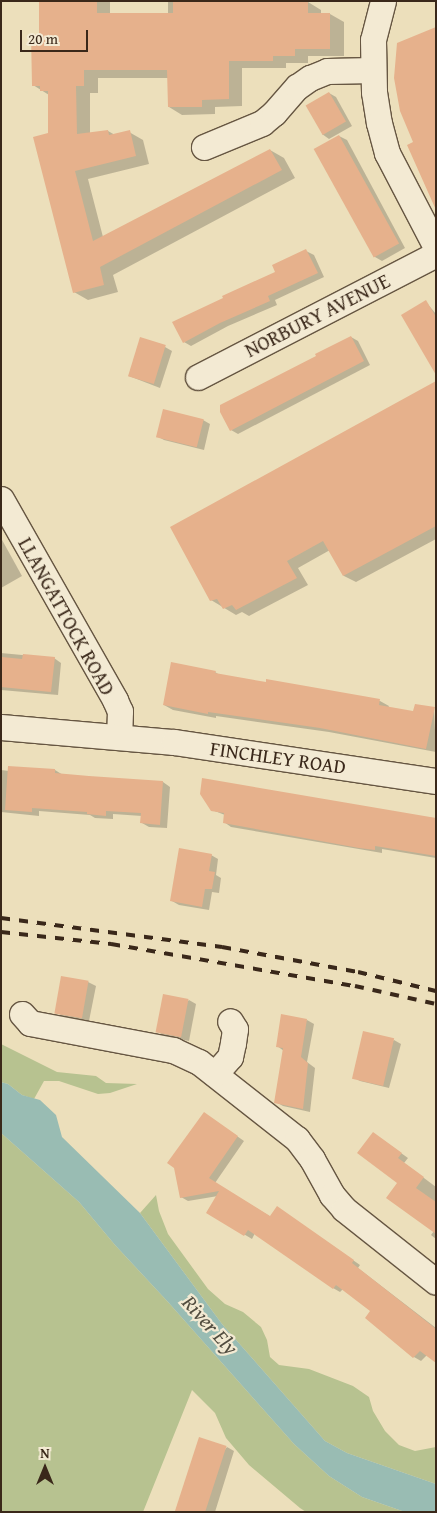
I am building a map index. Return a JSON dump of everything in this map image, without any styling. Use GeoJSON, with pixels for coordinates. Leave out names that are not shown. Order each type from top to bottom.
{"type":"FeatureCollection","features":[{"type":"Feature","properties":{"kind":"street"},"geometry":{"type":"LineString","coordinates":[[383,1],[373,40],[372,70],[379,123],[387,154],[436,247]]}},
{"type":"Feature","properties":{"kind":"street"},"geometry":{"type":"LineString","coordinates":[[204,147],[262,122],[274,114],[297,87],[310,78],[327,71],[372,70]]}},
{"type":"Feature","properties":{"kind":"street","name":"NORBURY AVENUE"},"geometry":{"type":"LineString","coordinates":[[198,377],[436,254]]}},
{"type":"Feature","properties":{"kind":"street","name":"LLANGATTOCK ROAD"},"geometry":{"type":"LineString","coordinates":[[1,499],[115,700],[120,712],[119,737]]}},
{"type":"Feature","properties":{"kind":"street","name":"FINCHLEY ROAD"},"geometry":{"type":"LineString","coordinates":[[1,727],[174,742],[436,781]]}},
{"type":"Feature","properties":{"kind":"street"},"geometry":{"type":"LineString","coordinates":[[22,1014],[30,1022],[173,1050],[188,1055],[297,1139],[305,1148],[332,1195],[344,1209],[436,1282]]}},
{"type":"Feature","properties":{"kind":"street"},"geometry":{"type":"LineString","coordinates":[[215,1074],[230,1057],[235,1029],[230,1021]]}},
{"type":"Feature","properties":{"kind":"green space"},"geometry":{"type":"Polygon","coordinates":[[[1,1044],[57,1072],[96,1076],[106,1083],[137,1084],[110,1093],[98,1094],[59,1081],[44,1081],[34,1099],[22,1095],[8,1084],[1,1082],[1,1044]]]}},
{"type":"Feature","properties":{"kind":"green space"},"geometry":{"type":"Polygon","coordinates":[[[1,1133],[79,1202],[115,1245],[294,1444],[329,1476],[362,1497],[405,1512],[306,1512],[249,1465],[226,1438],[215,1413],[192,1390],[143,1512],[1,1512],[1,1133]]]}},
{"type":"Feature","properties":{"kind":"green space"},"geometry":{"type":"Polygon","coordinates":[[[156,1195],[159,1211],[168,1234],[208,1289],[225,1304],[243,1312],[261,1327],[267,1340],[270,1357],[279,1365],[309,1369],[353,1386],[369,1397],[373,1411],[385,1431],[399,1445],[415,1451],[436,1447],[436,1484],[347,1453],[325,1441],[222,1324],[140,1213],[156,1195]]]}},
{"type":"Feature","properties":{"kind":"water","name":"River Ely"},"geometry":{"type":"Polygon","coordinates":[[[1,1082],[8,1084],[22,1095],[40,1100],[56,1115],[62,1137],[140,1213],[222,1324],[325,1441],[347,1453],[436,1484],[436,1512],[405,1512],[362,1497],[329,1476],[294,1444],[115,1245],[79,1202],[1,1133],[1,1082]]]}},
{"type":"Feature","properties":{"kind":"building"},"geometry":{"type":"Polygon","coordinates":[[[39,1],[97,1],[97,13],[173,13],[173,1],[308,1],[308,13],[330,13],[330,49],[295,49],[295,56],[273,56],[273,61],[229,61],[229,99],[202,100],[202,107],[168,107],[167,70],[84,70],[84,86],[76,86],[77,134],[108,130],[109,135],[130,130],[136,156],[75,171],[93,241],[270,149],[282,170],[100,267],[104,285],[73,293],[33,137],[48,133],[48,91],[40,91],[40,86],[32,86],[31,34],[39,34],[39,1]]]}},
{"type":"Feature","properties":{"kind":"building"},"geometry":{"type":"Polygon","coordinates":[[[436,27],[436,210],[407,145],[413,142],[400,111],[394,78],[397,43],[436,27]]]}},
{"type":"Feature","properties":{"kind":"building"},"geometry":{"type":"Polygon","coordinates":[[[329,92],[346,121],[323,135],[306,106],[329,92]]]}},
{"type":"Feature","properties":{"kind":"building"},"geometry":{"type":"Polygon","coordinates":[[[339,135],[399,243],[374,258],[314,149],[339,135]]]}},
{"type":"Feature","properties":{"kind":"building"},"geometry":{"type":"Polygon","coordinates":[[[306,249],[318,273],[268,296],[270,301],[220,323],[183,343],[172,322],[223,298],[222,296],[275,272],[272,265],[306,249]]]}},
{"type":"Feature","properties":{"kind":"building"},"geometry":{"type":"Polygon","coordinates":[[[426,300],[436,317],[436,375],[401,315],[426,300]]]}},
{"type":"Feature","properties":{"kind":"building"},"geometry":{"type":"Polygon","coordinates":[[[351,336],[364,361],[230,431],[220,412],[220,405],[351,336]]]}},
{"type":"Feature","properties":{"kind":"building"},"geometry":{"type":"Polygon","coordinates":[[[140,337],[166,345],[154,384],[128,376],[140,337]]]}},
{"type":"Feature","properties":{"kind":"building"},"geometry":{"type":"Polygon","coordinates":[[[436,381],[436,526],[343,576],[323,541],[287,561],[297,578],[236,610],[232,605],[223,609],[217,599],[210,601],[170,527],[436,381]]]}},
{"type":"Feature","properties":{"kind":"building"},"geometry":{"type":"Polygon","coordinates":[[[163,409],[204,419],[197,447],[156,437],[163,409]]]}},
{"type":"Feature","properties":{"kind":"building"},"geometry":{"type":"Polygon","coordinates":[[[23,654],[55,657],[51,692],[1,687],[2,657],[22,659],[23,654]]]}},
{"type":"Feature","properties":{"kind":"building"},"geometry":{"type":"Polygon","coordinates":[[[171,662],[216,671],[215,673],[266,682],[266,679],[380,699],[379,705],[413,711],[415,704],[435,707],[426,749],[320,728],[208,712],[208,714],[163,705],[171,662]]]}},
{"type":"Feature","properties":{"kind":"building"},"geometry":{"type":"Polygon","coordinates":[[[8,766],[55,769],[55,773],[163,781],[160,825],[140,823],[141,813],[106,811],[106,816],[87,814],[87,812],[32,808],[32,812],[5,810],[8,766]]]}},
{"type":"Feature","properties":{"kind":"building"},"geometry":{"type":"Polygon","coordinates":[[[202,778],[436,818],[436,856],[375,846],[375,850],[359,848],[223,823],[224,813],[211,811],[200,794],[202,778]]]}},
{"type":"Feature","properties":{"kind":"building"},"geometry":{"type":"Polygon","coordinates":[[[179,848],[212,854],[209,871],[215,872],[212,889],[205,889],[202,907],[170,901],[179,848]]]}},
{"type":"Feature","properties":{"kind":"building"},"geometry":{"type":"Polygon","coordinates":[[[61,976],[89,981],[82,1018],[54,1013],[61,976]]]}},
{"type":"Feature","properties":{"kind":"building"},"geometry":{"type":"Polygon","coordinates":[[[163,994],[189,999],[181,1037],[156,1032],[163,994]]]}},
{"type":"Feature","properties":{"kind":"building"},"geometry":{"type":"Polygon","coordinates":[[[281,1014],[307,1019],[301,1057],[308,1063],[303,1109],[274,1103],[283,1048],[276,1047],[281,1014]]]}},
{"type":"Feature","properties":{"kind":"building"},"geometry":{"type":"Polygon","coordinates":[[[363,1031],[394,1038],[383,1086],[352,1079],[363,1031]]]}},
{"type":"Feature","properties":{"kind":"building"},"geometry":{"type":"Polygon","coordinates":[[[204,1112],[238,1136],[209,1178],[270,1216],[277,1206],[354,1260],[352,1263],[436,1329],[436,1363],[420,1351],[413,1358],[365,1318],[370,1311],[336,1285],[333,1289],[248,1230],[244,1236],[206,1213],[219,1191],[180,1198],[174,1168],[167,1163],[204,1112]]]}},
{"type":"Feature","properties":{"kind":"building"},"geometry":{"type":"Polygon","coordinates":[[[373,1132],[402,1153],[398,1158],[424,1177],[416,1188],[436,1202],[436,1234],[386,1198],[397,1183],[357,1153],[373,1132]]]}},
{"type":"Feature","properties":{"kind":"building"},"geometry":{"type":"Polygon","coordinates":[[[199,1437],[227,1446],[205,1512],[175,1511],[199,1437]]]}},
{"type":"Feature","properties":{"kind":"railway"},"geometry":{"type":"LineString","coordinates":[[1,918],[222,947],[358,972],[436,991]]}},
{"type":"Feature","properties":{"kind":"railway"},"geometry":{"type":"LineString","coordinates":[[1,932],[111,944],[355,986],[436,1004]]}}]}
